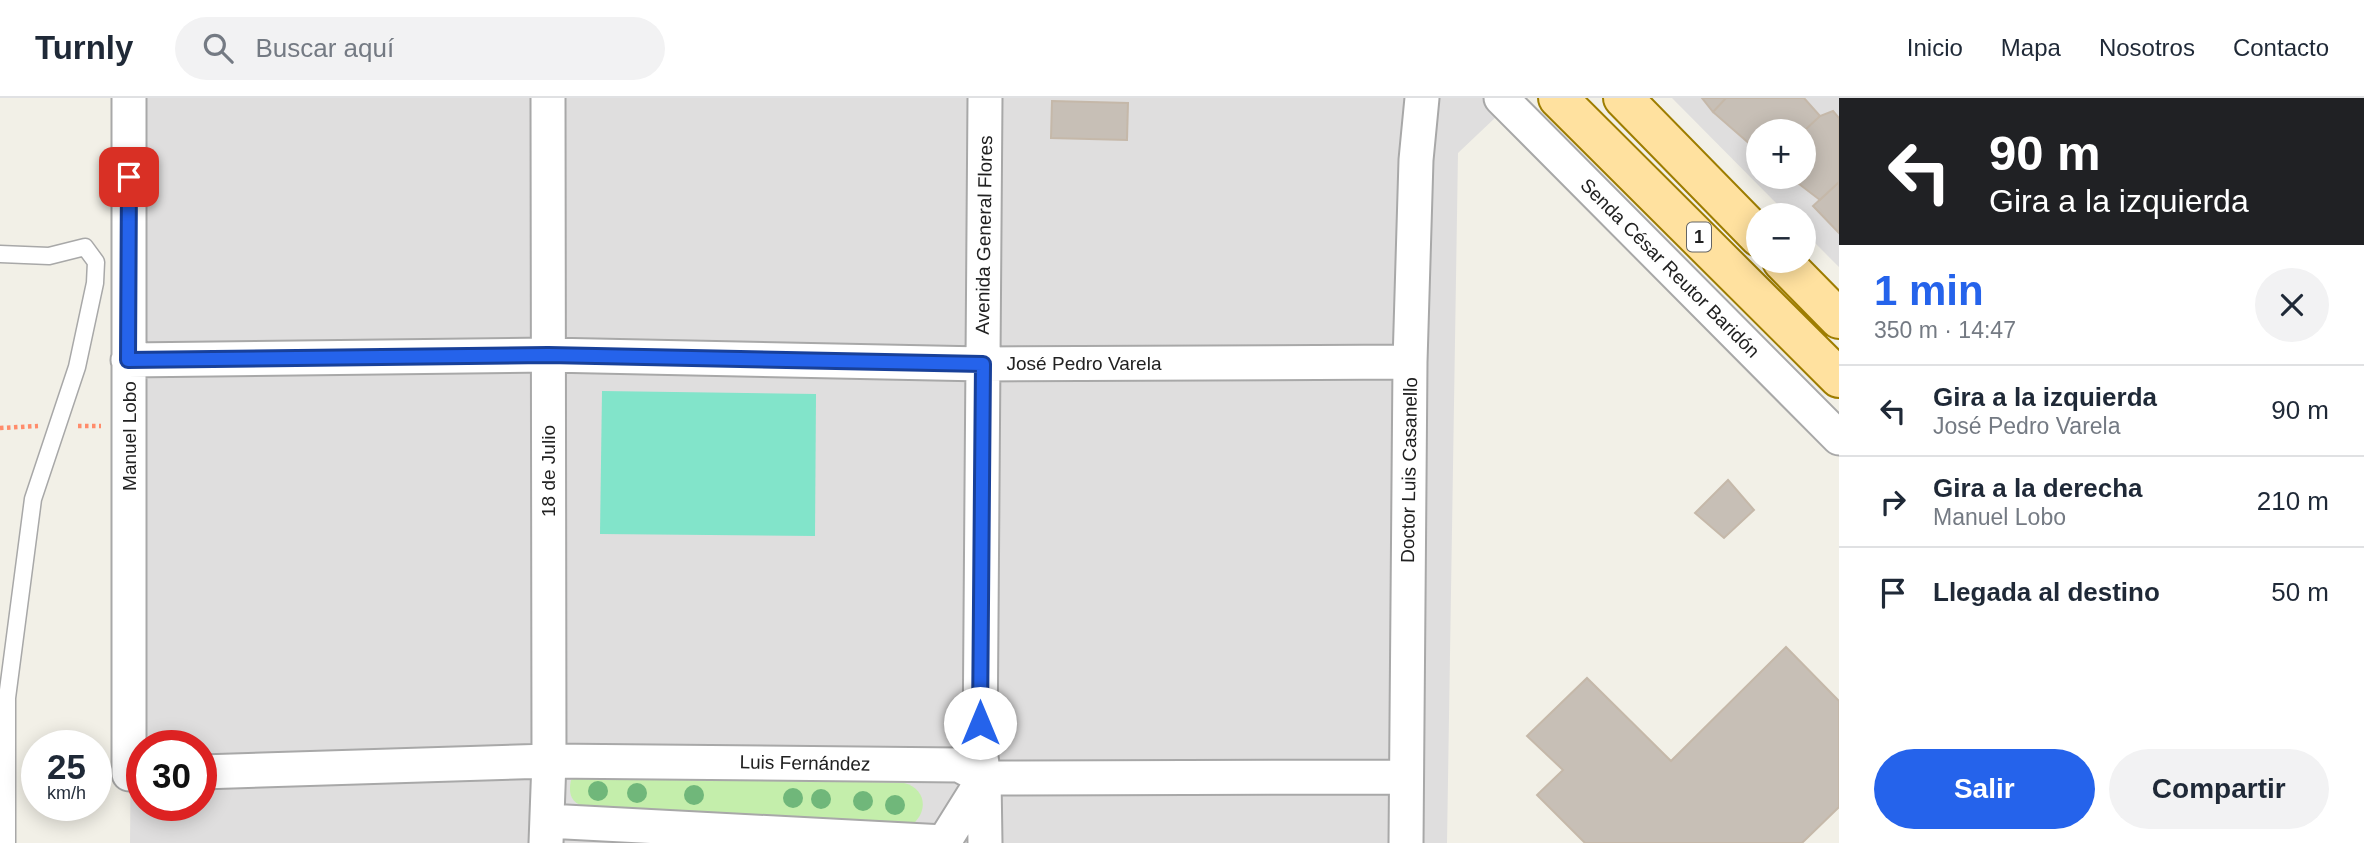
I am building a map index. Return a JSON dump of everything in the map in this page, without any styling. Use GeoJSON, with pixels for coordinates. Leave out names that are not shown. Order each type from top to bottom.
{"type":"FeatureCollection","features":[{"type":"Feature","properties":{"kind":"main road","name":"1"},"geometry":{"type":"LineString","coordinates":[[1558,98],[1839,378]]}},
{"type":"Feature","properties":{"kind":"main road","name":"1"},"geometry":{"type":"LineString","coordinates":[[1623,98],[1746,224]]}},
{"type":"Feature","properties":{"kind":"main road"},"geometry":{"type":"LineString","coordinates":[[1794,273],[1839,319]]}},
{"type":"Feature","properties":{"kind":"street","name":"Manuel Lobo"},"geometry":{"type":"LineString","coordinates":[[129,98],[128,360],[134,730]]}},
{"type":"Feature","properties":{"kind":"street","name":"18 de Julio"},"geometry":{"type":"LineString","coordinates":[[547,832],[548,98]]}},
{"type":"Feature","properties":{"kind":"street","name":"Avenida General Flores"},"geometry":{"type":"LineString","coordinates":[[985,98],[983,364],[974,764],[985,843]]}},
{"type":"Feature","properties":{"kind":"street","name":"Doctor Luis Casanello"},"geometry":{"type":"LineString","coordinates":[[1406,843],[1410,362],[1416,160],[1422,98]]}},
{"type":"Feature","properties":{"kind":"street","name":"Senda César Reutor Baridón"},"geometry":{"type":"LineString","coordinates":[[1500,98],[1839,438]]}},
{"type":"Feature","properties":{"kind":"street","name":"José Pedro Varela"},"geometry":{"type":"LineString","coordinates":[[128,360],[548,355],[983,364],[1410,362]]}},
{"type":"Feature","properties":{"kind":"street"},"geometry":{"type":"LineString","coordinates":[[1812,411],[1839,384]]}},
{"type":"Feature","properties":{"kind":"street","name":"Luis Fernández"},"geometry":{"type":"LineString","coordinates":[[217,771],[549,761],[974,764],[1406,777]]}},
{"type":"Feature","properties":{"kind":"street"},"geometry":{"type":"LineString","coordinates":[[547,832],[944,843],[974,764]]}},
{"type":"Feature","properties":{"kind":"lane"},"geometry":{"type":"LineString","coordinates":[[0,254],[49,256],[85,247],[96,262],[95,284],[76,367],[33,499],[7,698],[7,843]]}},
{"type":"Feature","properties":{"kind":"shaded area"},"geometry":{"type":"Polygon","coordinates":[[[137,98],[1516,98],[1458,153],[1447,843],[130,843],[130,821],[217,821],[217,730],[131,730],[137,98]]]}},
{"type":"Feature","properties":{"kind":"shaded area"},"geometry":{"type":"Polygon","coordinates":[[[1672,98],[1839,98],[1839,267],[1816,244],[1816,203],[1776,203],[1762,189],[1816,189],[1816,119],[1746,119],[1746,173],[1672,98]]]}},
{"type":"Feature","properties":{"kind":"green space"},"geometry":{"type":"Polygon","coordinates":[[[602,391],[816,394],[815,536],[600,534],[602,391]]]}},
{"type":"Feature","properties":{"kind":"green space"},"geometry":{"type":"Polygon","coordinates":[[[587,774],[904,783],[917,790],[923,806],[913,824],[587,807],[574,801],[570,790],[571,780],[587,774]]]}},
{"type":"Feature","properties":{"kind":"building"},"geometry":{"type":"Polygon","coordinates":[[[1702,98],[1726,98],[1713,112],[1702,98]]]}},
{"type":"Feature","properties":{"kind":"building"},"geometry":{"type":"Polygon","coordinates":[[[1726,98],[1804,98],[1820,116],[1816,120],[1746,119],[1746,141],[1713,112],[1726,98]]]}},
{"type":"Feature","properties":{"kind":"building"},"geometry":{"type":"Polygon","coordinates":[[[1052,101],[1128,103],[1127,140],[1051,138],[1052,101]]]}},
{"type":"Feature","properties":{"kind":"building"},"geometry":{"type":"Polygon","coordinates":[[[1833,111],[1839,118],[1839,182],[1820,200],[1806,189],[1816,189],[1816,120],[1833,111]]]}},
{"type":"Feature","properties":{"kind":"building"},"geometry":{"type":"Polygon","coordinates":[[[1839,182],[1839,233],[1816,209],[1816,203],[1839,182]]]}},
{"type":"Feature","properties":{"kind":"building"},"geometry":{"type":"Polygon","coordinates":[[[1728,480],[1754,510],[1724,538],[1695,513],[1728,480]]]}},
{"type":"Feature","properties":{"kind":"building"},"geometry":{"type":"Polygon","coordinates":[[[1786,647],[1839,701],[1839,807],[1802,843],[1585,843],[1537,795],[1563,770],[1527,736],[1587,678],[1671,761],[1786,647]]]}},
{"type":"Feature","properties":{"kind":"route"},"geometry":{"type":"LineString","coordinates":[[129,177],[128,360],[548,355],[983,364],[980,723]]}}]}
